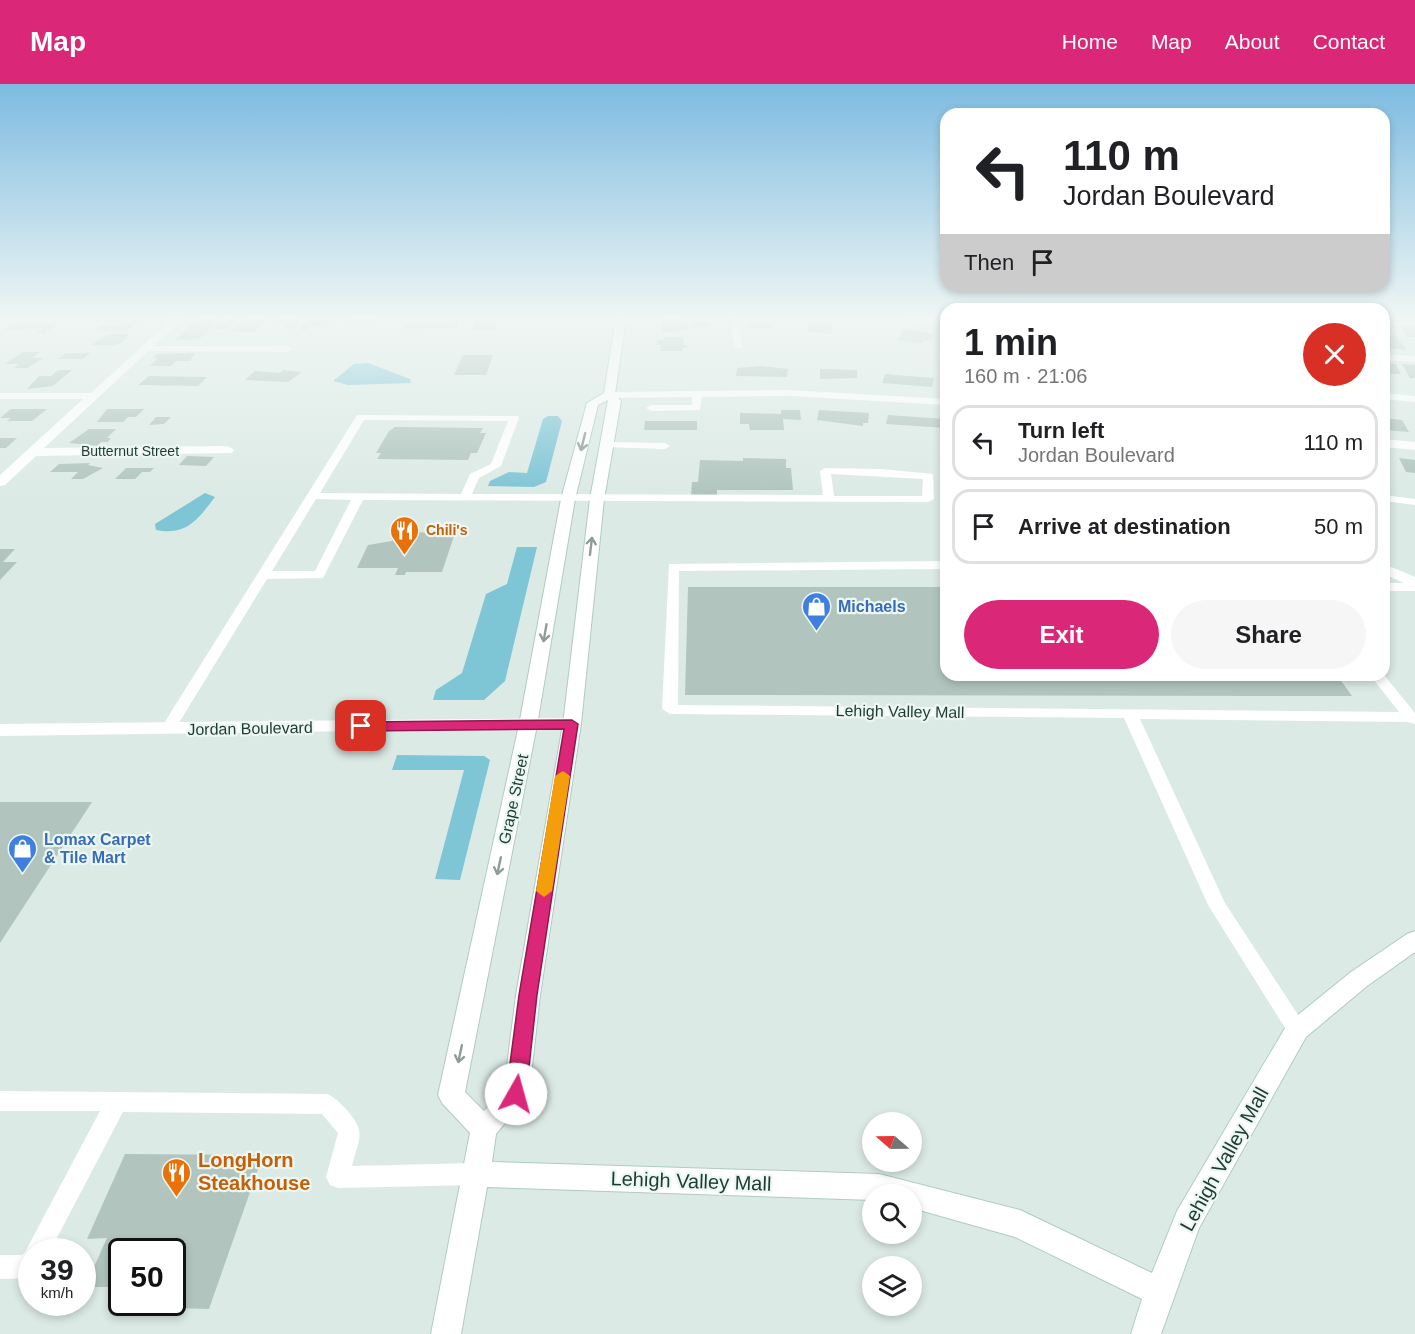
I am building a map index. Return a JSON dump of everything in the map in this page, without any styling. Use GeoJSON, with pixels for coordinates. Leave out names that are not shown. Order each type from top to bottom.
{"type":"FeatureCollection","features":[{"type":"Feature","properties":{"kind":"street"},"geometry":{"type":"LineString","coordinates":[[0,482],[115,376]]}},
{"type":"Feature","properties":{"kind":"street"},"geometry":{"type":"LineString","coordinates":[[609,395],[612,376]]}},
{"type":"Feature","properties":{"kind":"street"},"geometry":{"type":"LineString","coordinates":[[609,395],[813,393],[940,402]]}},
{"type":"Feature","properties":{"kind":"street"},"geometry":{"type":"LineString","coordinates":[[446,1334],[484,1129],[516,1094],[528,995],[572,724],[597,499],[615,401],[609,395]]}},
{"type":"Feature","properties":{"kind":"street","name":"Grape Street"},"geometry":{"type":"LineString","coordinates":[[484,1129],[451,1095],[528,725],[568,499],[593,403],[609,395]]}},
{"type":"Feature","properties":{"kind":"street"},"geometry":{"type":"LineString","coordinates":[[0,396],[94,396]]}},
{"type":"Feature","properties":{"kind":"street"},"geometry":{"type":"LineString","coordinates":[[1390,444],[1415,446]]}},
{"type":"Feature","properties":{"kind":"street","name":"Butternut Street"},"geometry":{"type":"LineString","coordinates":[[33,452],[228,450]]}},
{"type":"Feature","properties":{"kind":"street"},"geometry":{"type":"LineString","coordinates":[[1390,571],[1415,585]]}},
{"type":"Feature","properties":{"kind":"street","name":"Jordan Boulevard"},"geometry":{"type":"LineString","coordinates":[[0,730],[572,724]]}},
{"type":"Feature","properties":{"kind":"street","name":"Lehigh Valley Mall"},"geometry":{"type":"LineString","coordinates":[[1146,1334],[1159,1292],[1187,1221],[1297,1030],[1359,979],[1415,940]]}},
{"type":"Feature","properties":{"kind":"street","name":"Lehigh Valley Mall"},"geometry":{"type":"LineString","coordinates":[[474,1174],[862,1185]]}},
{"type":"Feature","properties":{"kind":"street"},"geometry":{"type":"LineString","coordinates":[[922,1198],[1020,1224],[1159,1292]]}},
{"type":"Feature","properties":{"kind":"lane"},"geometry":{"type":"LineString","coordinates":[[651,408],[697,408],[697,394]]}},
{"type":"Feature","properties":{"kind":"lane"},"geometry":{"type":"LineString","coordinates":[[1390,397],[1415,399]]}},
{"type":"Feature","properties":{"kind":"lane"},"geometry":{"type":"LineString","coordinates":[[169,728],[361,417],[513,418],[496,466],[474,476],[465,498]]}},
{"type":"Feature","properties":{"kind":"lane"},"geometry":{"type":"LineString","coordinates":[[607,445],[665,446]]}},
{"type":"Feature","properties":{"kind":"lane"},"geometry":{"type":"LineString","coordinates":[[313,496],[568,499],[829,499],[928,499],[929,476],[825,471],[829,499]]}},
{"type":"Feature","properties":{"kind":"lane"},"geometry":{"type":"LineString","coordinates":[[264,575],[319,575],[359,496]]}},
{"type":"Feature","properties":{"kind":"lane"},"geometry":{"type":"LineString","coordinates":[[1390,499],[1415,501]]}},
{"type":"Feature","properties":{"kind":"lane","name":"Lehigh Valley Mall"},"geometry":{"type":"LineString","coordinates":[[940,565],[673,567],[670,709],[1130,714],[1412,720]]}},
{"type":"Feature","properties":{"kind":"lane"},"geometry":{"type":"LineString","coordinates":[[1390,587],[1415,585]]}},
{"type":"Feature","properties":{"kind":"lane","name":"Lehigh Valley Mall"},"geometry":{"type":"LineString","coordinates":[[1382,681],[1412,720]]}},
{"type":"Feature","properties":{"kind":"lane"},"geometry":{"type":"LineString","coordinates":[[1130,714],[1217,905],[1297,1030]]}},
{"type":"Feature","properties":{"kind":"lane"},"geometry":{"type":"LineString","coordinates":[[0,1101],[327,1104],[350,1130],[338,1177],[474,1174]]}},
{"type":"Feature","properties":{"kind":"lane"},"geometry":{"type":"LineString","coordinates":[[44,1238],[117,1102]]}},
{"type":"Feature","properties":{"kind":"lane"},"geometry":{"type":"LineString","coordinates":[[0,1267],[18,1267]]}},
{"type":"Feature","properties":{"kind":"water"},"geometry":{"type":"Polygon","coordinates":[[[339,376],[403,376],[410,379],[411,383],[348,385],[333,381],[339,376]]]}},
{"type":"Feature","properties":{"kind":"water"},"geometry":{"type":"Polygon","coordinates":[[[548,416],[558,416],[562,421],[546,482],[534,487],[488,486],[490,481],[509,472],[527,473],[543,419],[548,416]]]}},
{"type":"Feature","properties":{"kind":"water"},"geometry":{"type":"Polygon","coordinates":[[[205,493],[215,497],[191,524],[176,530],[156,530],[155,524],[205,493]]]}},
{"type":"Feature","properties":{"kind":"water"},"geometry":{"type":"Polygon","coordinates":[[[517,547],[537,547],[505,681],[484,700],[433,700],[436,690],[462,673],[486,594],[507,584],[517,547]]]}},
{"type":"Feature","properties":{"kind":"water"},"geometry":{"type":"Polygon","coordinates":[[[397,755],[484,756],[490,760],[460,880],[435,879],[464,770],[392,770],[397,755]]]}},
{"type":"Feature","properties":{"kind":"building"},"geometry":{"type":"Polygon","coordinates":[[[39,376],[64,376],[53,386],[27,389],[39,376]]]}},
{"type":"Feature","properties":{"kind":"building"},"geometry":{"type":"Polygon","coordinates":[[[149,376],[207,377],[198,386],[138,385],[149,376]]]}},
{"type":"Feature","properties":{"kind":"building"},"geometry":{"type":"Polygon","coordinates":[[[249,376],[296,376],[288,382],[245,380],[249,376]]]}},
{"type":"Feature","properties":{"kind":"building"},"geometry":{"type":"Polygon","coordinates":[[[820,376],[857,376],[857,378],[820,379],[820,376]]]}},
{"type":"Feature","properties":{"kind":"building"},"geometry":{"type":"Polygon","coordinates":[[[884,376],[934,378],[932,387],[882,383],[884,376]]]}},
{"type":"Feature","properties":{"kind":"building"},"geometry":{"type":"Polygon","coordinates":[[[11,409],[47,409],[32,421],[7,421],[11,418],[0,418],[11,409]]]}},
{"type":"Feature","properties":{"kind":"building"},"geometry":{"type":"Polygon","coordinates":[[[107,409],[144,409],[136,417],[128,417],[123,422],[97,422],[107,409]]]}},
{"type":"Feature","properties":{"kind":"building"},"geometry":{"type":"Polygon","coordinates":[[[781,410],[800,410],[801,420],[783,419],[784,430],[750,430],[749,424],[740,424],[740,413],[781,414],[781,410]]]}},
{"type":"Feature","properties":{"kind":"building"},"geometry":{"type":"Polygon","coordinates":[[[819,410],[869,413],[868,423],[863,423],[863,426],[817,420],[819,410]]]}},
{"type":"Feature","properties":{"kind":"building"},"geometry":{"type":"Polygon","coordinates":[[[888,415],[940,419],[940,428],[886,424],[888,415]]]}},
{"type":"Feature","properties":{"kind":"building"},"geometry":{"type":"Polygon","coordinates":[[[156,417],[171,417],[164,424],[149,425],[156,417]]]}},
{"type":"Feature","properties":{"kind":"building"},"geometry":{"type":"Polygon","coordinates":[[[1390,419],[1402,420],[1409,432],[1390,430],[1390,419]]]}},
{"type":"Feature","properties":{"kind":"building"},"geometry":{"type":"Polygon","coordinates":[[[645,421],[697,421],[697,430],[644,430],[645,421]]]}},
{"type":"Feature","properties":{"kind":"building"},"geometry":{"type":"Polygon","coordinates":[[[395,427],[483,428],[480,433],[486,433],[477,453],[471,453],[468,460],[377,459],[381,453],[376,453],[389,431],[395,427]]]}},
{"type":"Feature","properties":{"kind":"building"},"geometry":{"type":"Polygon","coordinates":[[[89,429],[116,429],[107,438],[111,438],[108,442],[101,442],[98,446],[69,443],[89,429]]]}},
{"type":"Feature","properties":{"kind":"building"},"geometry":{"type":"Polygon","coordinates":[[[0,438],[17,438],[6,448],[0,448],[0,438]]]}},
{"type":"Feature","properties":{"kind":"building"},"geometry":{"type":"Polygon","coordinates":[[[187,456],[214,457],[206,466],[179,465],[187,456]]]}},
{"type":"Feature","properties":{"kind":"building"},"geometry":{"type":"Polygon","coordinates":[[[743,458],[786,459],[786,468],[791,468],[793,490],[717,490],[717,495],[691,495],[692,482],[698,482],[700,460],[743,461],[743,458]]]}},
{"type":"Feature","properties":{"kind":"building"},"geometry":{"type":"Polygon","coordinates":[[[1399,458],[1415,460],[1415,473],[1406,472],[1399,458]]]}},
{"type":"Feature","properties":{"kind":"building"},"geometry":{"type":"Polygon","coordinates":[[[90,463],[88,465],[103,468],[83,479],[71,479],[78,472],[50,472],[59,464],[90,463]]]}},
{"type":"Feature","properties":{"kind":"building"},"geometry":{"type":"Polygon","coordinates":[[[126,468],[154,468],[150,472],[142,472],[135,479],[115,479],[126,468]]]}},
{"type":"Feature","properties":{"kind":"building","name":"Chili's"},"geometry":{"type":"Polygon","coordinates":[[[396,532],[455,533],[442,572],[406,572],[405,575],[395,575],[398,568],[357,568],[368,545],[392,541],[396,532]]]}},
{"type":"Feature","properties":{"kind":"building"},"geometry":{"type":"Polygon","coordinates":[[[0,549],[15,549],[3,562],[17,562],[0,580],[0,549]]]}},
{"type":"Feature","properties":{"kind":"building","name":"Michaels"},"geometry":{"type":"Polygon","coordinates":[[[688,587],[940,587],[940,681],[1341,681],[1352,696],[685,695],[688,587]]]}},
{"type":"Feature","properties":{"kind":"building","name":"Lomax Carpet & Tile Mart"},"geometry":{"type":"Polygon","coordinates":[[[0,802],[92,802],[0,943],[0,802]]]}},
{"type":"Feature","properties":{"kind":"building","name":"LongHorn Steakhouse"},"geometry":{"type":"Polygon","coordinates":[[[125,1154],[263,1155],[209,1309],[186,1308],[186,1238],[108,1238],[108,1287],[96,1287],[96,1262],[107,1238],[87,1238],[125,1154]]]}},
{"type":"Feature","properties":{"kind":"slow traffic"},"geometry":{"type":"LineString","coordinates":[[544,891],[563,776]]}},
{"type":"Feature","properties":{"kind":"place","name":"Chili's"},"geometry":{"type":"Point","coordinates":[405,556]}},
{"type":"Feature","properties":{"kind":"place","name":"Michaels"},"geometry":{"type":"Point","coordinates":[817,632]}},
{"type":"Feature","properties":{"kind":"place","name":"Lomax Carpet & Tile Mart"},"geometry":{"type":"Point","coordinates":[23,874]}},
{"type":"Feature","properties":{"kind":"place","name":"LongHorn Steakhouse"},"geometry":{"type":"Point","coordinates":[177,1198]}},
{"type":"Feature","properties":{"kind":"route"},"geometry":{"type":"LineString","coordinates":[[361,726],[572,724],[528,995],[516,1094]]}}]}
